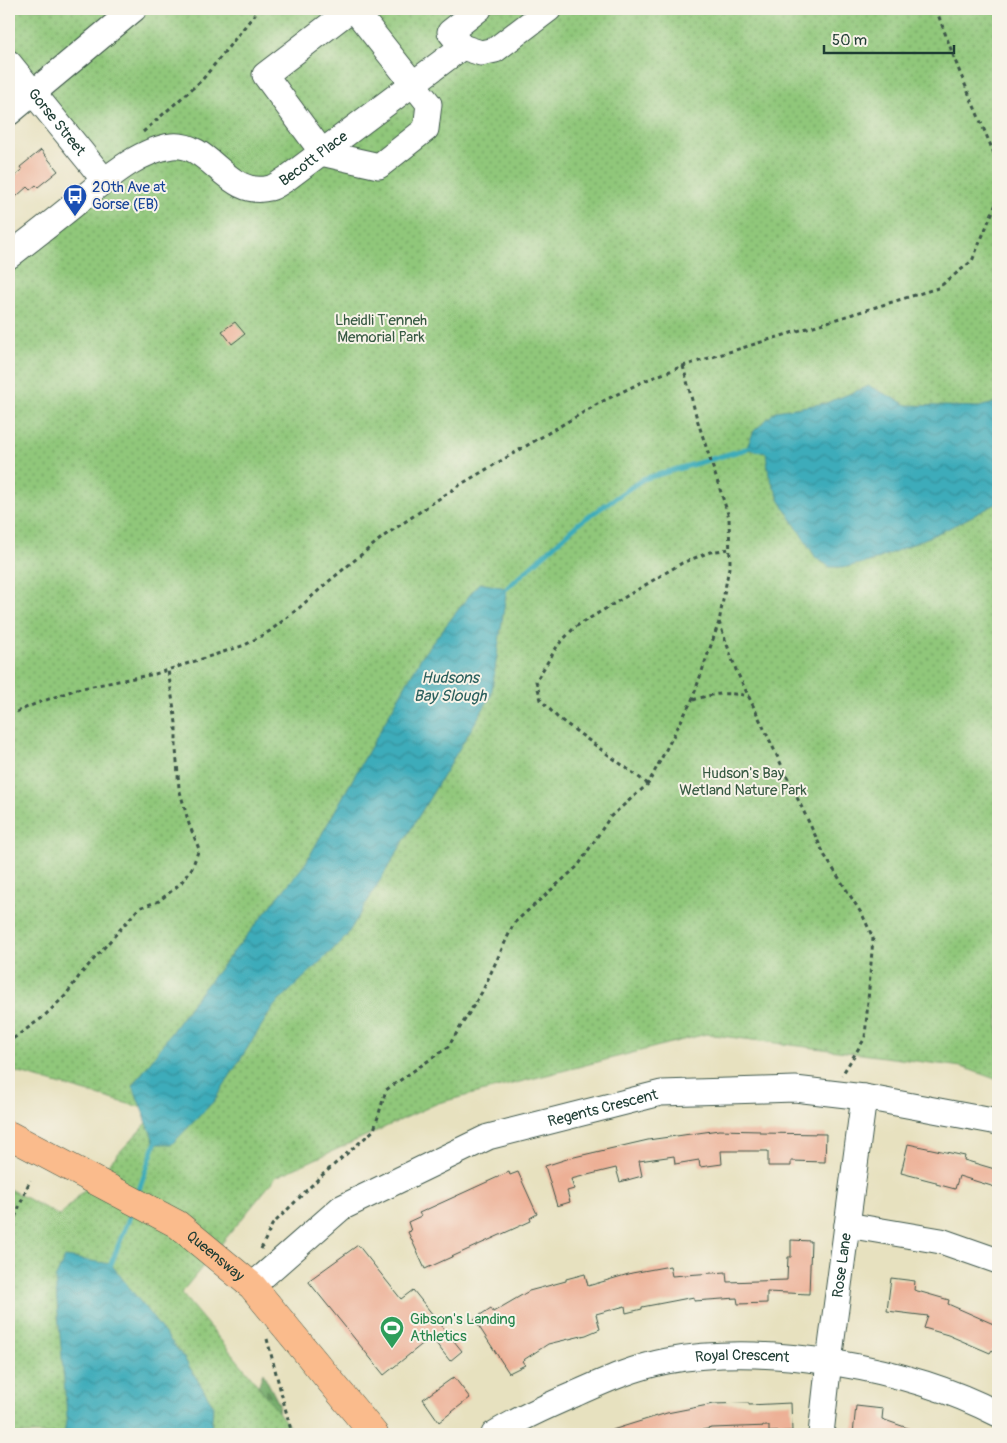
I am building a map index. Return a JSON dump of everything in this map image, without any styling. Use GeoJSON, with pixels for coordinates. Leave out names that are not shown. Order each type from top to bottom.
{"type":"FeatureCollection","features":[{"type":"Feature","properties":{"kind":"main road","name":"Queensway"},"geometry":{"type":"LineString","coordinates":[[9,1135],[177,1224],[252,1286],[374,1434]]}},
{"type":"Feature","properties":{"kind":"street"},"geometry":{"type":"LineString","coordinates":[[9,112],[134,9]]}},
{"type":"Feature","properties":{"kind":"street"},"geometry":{"type":"LineString","coordinates":[[353,9],[429,104],[426,129],[379,166],[322,152],[265,75],[353,9]]}},
{"type":"Feature","properties":{"kind":"street"},"geometry":{"type":"LineString","coordinates":[[479,9],[450,32],[462,46],[481,53],[496,50],[549,9]]}},
{"type":"Feature","properties":{"kind":"street","name":"Becott Place"},"geometry":{"type":"LineString","coordinates":[[9,256],[138,157],[157,149],[174,146],[191,149],[207,159],[229,179],[240,185],[255,189],[270,188],[286,179],[462,46]]}},
{"type":"Feature","properties":{"kind":"street","name":"Gorse Street"},"geometry":{"type":"LineString","coordinates":[[9,63],[105,181]]}},
{"type":"Feature","properties":{"kind":"street","name":"Regents Crescent"},"geometry":{"type":"LineString","coordinates":[[252,1286],[341,1208],[488,1136],[661,1093],[795,1089],[864,1097],[998,1122]]}},
{"type":"Feature","properties":{"kind":"street","name":"Rose Lane"},"geometry":{"type":"LineString","coordinates":[[821,1434],[864,1097]]}},
{"type":"Feature","properties":{"kind":"street"},"geometry":{"type":"LineString","coordinates":[[847,1225],[941,1241],[998,1261]]}},
{"type":"Feature","properties":{"kind":"street","name":"Royal Crescent"},"geometry":{"type":"LineString","coordinates":[[494,1434],[520,1418],[610,1378],[666,1361],[730,1354],[829,1361],[915,1381],[979,1404],[998,1414]]}},
{"type":"Feature","properties":{"kind":"path"},"geometry":{"type":"LineString","coordinates":[[136,138],[202,80],[259,9]]}},
{"type":"Feature","properties":{"kind":"path"},"geometry":{"type":"LineString","coordinates":[[936,9],[958,68],[996,158],[998,180]]}},
{"type":"Feature","properties":{"kind":"path"},"geometry":{"type":"LineString","coordinates":[[9,715],[77,689],[115,683],[168,670],[245,645],[270,631],[384,536],[442,496],[601,402],[644,381],[683,366],[938,288],[972,261],[998,199]]}},
{"type":"Feature","properties":{"kind":"path"},"geometry":{"type":"LineString","coordinates":[[260,1252],[272,1225],[320,1177],[374,1130],[386,1090],[448,1047],[482,992],[514,923],[578,866],[610,817],[648,784],[692,700],[719,622],[730,562],[730,549],[729,517],[697,419],[683,366]]}},
{"type":"Feature","properties":{"kind":"path"},"geometry":{"type":"LineString","coordinates":[[648,784],[557,717],[541,700],[536,681],[558,645],[575,627],[682,563],[710,552],[730,549]]}},
{"type":"Feature","properties":{"kind":"path"},"geometry":{"type":"LineString","coordinates":[[719,622],[736,670],[825,856],[863,916],[873,938],[865,1038],[838,1080],[836,1094]]}},
{"type":"Feature","properties":{"kind":"path"},"geometry":{"type":"LineString","coordinates":[[9,1045],[11,1040],[42,1018],[65,996],[80,975],[139,908],[159,901],[181,883],[192,868],[199,849],[189,824],[179,788],[176,723],[168,670]]}},
{"type":"Feature","properties":{"kind":"path"},"geometry":{"type":"LineString","coordinates":[[692,700],[712,694],[730,693],[749,696]]}},
{"type":"Feature","properties":{"kind":"path"},"geometry":{"type":"LineString","coordinates":[[9,1232],[30,1180]]}},
{"type":"Feature","properties":{"kind":"path"},"geometry":{"type":"LineString","coordinates":[[264,1331],[292,1434]]}},
{"type":"Feature","properties":{"kind":"green space","name":"Lheidli T'enneh Memorial Park"},"geometry":{"type":"Polygon","coordinates":[[[9,9],[998,9],[998,1080],[962,1067],[706,1034],[438,1103],[276,1177],[181,1293],[249,1374],[295,1434],[9,1434],[9,1189],[60,1216],[157,1112],[9,1070],[9,247],[106,168],[9,54],[9,9]]]}},
{"type":"Feature","properties":{"kind":"green space"},"geometry":{"type":"Polygon","coordinates":[[[263,1373],[279,1404],[276,1434],[241,1434],[263,1373]]]}},
{"type":"Feature","properties":{"kind":"water"},"geometry":{"type":"Polygon","coordinates":[[[869,386],[907,405],[979,407],[998,402],[998,503],[945,530],[873,561],[846,567],[830,567],[816,558],[780,501],[769,475],[766,453],[746,449],[754,431],[776,411],[826,403],[869,386]]]}},
{"type":"Feature","properties":{"kind":"water","name":"Hudsons Bay Slough"},"geometry":{"type":"Polygon","coordinates":[[[479,583],[507,588],[491,696],[346,937],[274,1006],[214,1101],[172,1144],[155,1144],[133,1086],[195,999],[305,864],[422,656],[479,583]]]}},
{"type":"Feature","properties":{"kind":"water"},"geometry":{"type":"Polygon","coordinates":[[[65,1257],[111,1264],[184,1358],[213,1405],[211,1434],[64,1434],[67,1415],[55,1279],[65,1257]]]}},
{"type":"Feature","properties":{"kind":"building"},"geometry":{"type":"Polygon","coordinates":[[[41,150],[58,171],[38,187],[36,185],[30,190],[27,187],[9,203],[9,182],[22,170],[20,167],[41,150]]]}},
{"type":"Feature","properties":{"kind":"building"},"geometry":{"type":"Polygon","coordinates":[[[235,322],[245,334],[232,344],[222,331],[235,322]]]}},
{"type":"Feature","properties":{"kind":"building"},"geometry":{"type":"Polygon","coordinates":[[[719,1130],[826,1134],[825,1162],[791,1161],[791,1166],[768,1166],[768,1151],[721,1151],[722,1164],[700,1167],[699,1160],[675,1164],[674,1156],[639,1161],[642,1176],[620,1182],[616,1168],[571,1179],[574,1189],[567,1191],[570,1202],[557,1206],[545,1166],[570,1158],[648,1140],[719,1130]]]}},
{"type":"Feature","properties":{"kind":"building"},"geometry":{"type":"Polygon","coordinates":[[[908,1144],[965,1156],[964,1160],[998,1170],[998,1188],[959,1176],[955,1189],[901,1173],[908,1144]]]}},
{"type":"Feature","properties":{"kind":"building"},"geometry":{"type":"Polygon","coordinates":[[[509,1172],[510,1175],[518,1172],[537,1214],[530,1218],[531,1221],[425,1269],[408,1232],[411,1231],[408,1222],[421,1216],[419,1213],[509,1172]]]}},
{"type":"Feature","properties":{"kind":"building"},"geometry":{"type":"Polygon","coordinates":[[[791,1240],[811,1241],[809,1294],[767,1292],[767,1303],[738,1304],[737,1298],[694,1301],[694,1297],[642,1307],[642,1309],[626,1313],[625,1306],[596,1314],[600,1329],[586,1335],[548,1344],[522,1361],[525,1365],[509,1373],[474,1319],[491,1308],[493,1312],[529,1291],[585,1274],[588,1286],[632,1273],[670,1266],[672,1276],[726,1272],[727,1282],[787,1280],[788,1257],[791,1257],[791,1240]]]}},
{"type":"Feature","properties":{"kind":"building"},"geometry":{"type":"Polygon","coordinates":[[[358,1245],[401,1299],[413,1290],[462,1351],[450,1361],[431,1337],[384,1375],[308,1281],[358,1245]]]}},
{"type":"Feature","properties":{"kind":"building"},"geometry":{"type":"Polygon","coordinates":[[[891,1278],[915,1281],[914,1290],[949,1300],[948,1304],[998,1326],[998,1354],[992,1350],[990,1353],[948,1335],[924,1328],[928,1316],[887,1311],[891,1278]]]}},
{"type":"Feature","properties":{"kind":"building"},"geometry":{"type":"Polygon","coordinates":[[[454,1377],[470,1398],[439,1422],[423,1399],[454,1377]]]}},
{"type":"Feature","properties":{"kind":"building"},"geometry":{"type":"Polygon","coordinates":[[[749,1403],[749,1405],[791,1403],[792,1431],[769,1432],[769,1426],[712,1428],[682,1434],[610,1434],[609,1431],[667,1413],[713,1404],[749,1403]]]}},
{"type":"Feature","properties":{"kind":"building"},"geometry":{"type":"Polygon","coordinates":[[[856,1406],[883,1409],[882,1419],[919,1432],[919,1434],[853,1434],[856,1406]]]}},
{"type":"Feature","properties":{"kind":"waterway","name":"Hudsons Bay Slough"},"geometry":{"type":"LineString","coordinates":[[507,588],[579,523],[643,479],[746,449]]}},
{"type":"Feature","properties":{"kind":"waterway","name":"Hudsons Bay Slough"},"geometry":{"type":"LineString","coordinates":[[138,1193],[155,1144]]}},
{"type":"Feature","properties":{"kind":"waterway","name":"Hudsons Bay Slough"},"geometry":{"type":"LineString","coordinates":[[111,1264],[132,1211]]}},
{"type":"Feature","properties":{"kind":"place","name":"20th Ave at Gorse (EB)"},"geometry":{"type":"Point","coordinates":[75,217]}},
{"type":"Feature","properties":{"kind":"place","name":"Gibson's Landing Athletics"},"geometry":{"type":"Point","coordinates":[392,1349]}},
{"type":"Feature","properties":{"kind":"park label","name":"Hudson's Bay Wetland Nature Park"},"geometry":{"type":"Point","coordinates":[743,782]}}]}
